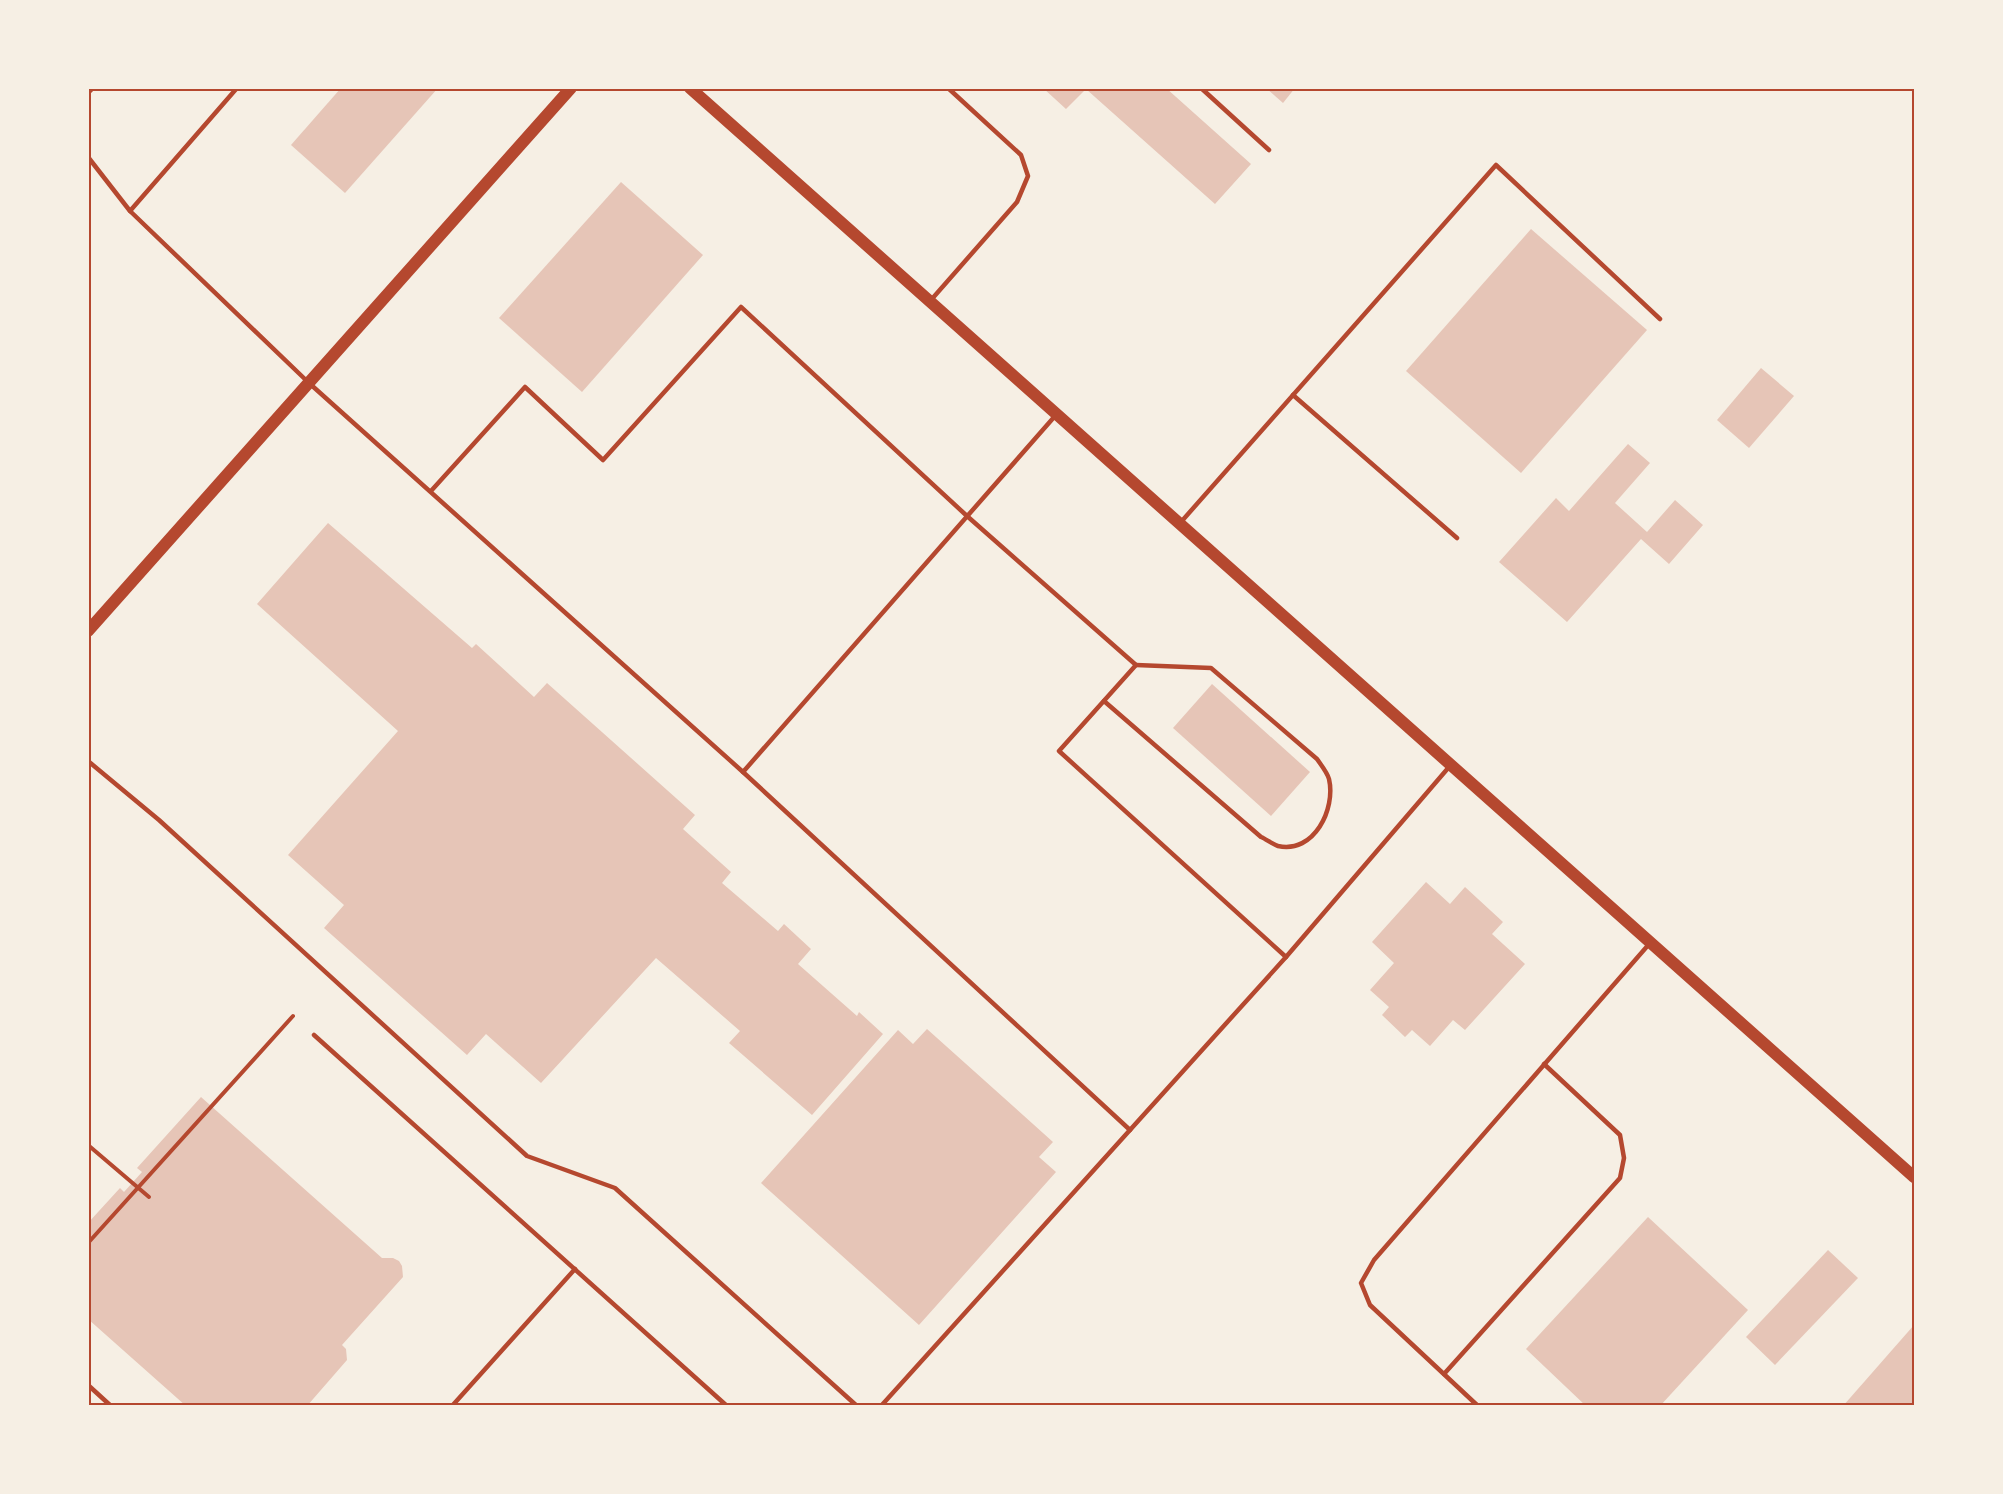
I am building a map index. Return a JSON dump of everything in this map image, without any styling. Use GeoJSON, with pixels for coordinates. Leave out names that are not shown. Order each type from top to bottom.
{"type":"FeatureCollection","features":[{"type":"Feature","properties":{"kind":"main road"},"geometry":{"type":"LineString","coordinates":[[88,631],[571,88]]}},
{"type":"Feature","properties":{"kind":"main road"},"geometry":{"type":"LineString","coordinates":[[690,88],[1914,1177]]}},
{"type":"Feature","properties":{"kind":"lane"},"geometry":{"type":"LineString","coordinates":[[88,93],[93,88]]}},
{"type":"Feature","properties":{"kind":"lane"},"geometry":{"type":"LineString","coordinates":[[130,211],[237,88]]}},
{"type":"Feature","properties":{"kind":"lane"},"geometry":{"type":"LineString","coordinates":[[930,302],[1017,202],[1028,176],[1021,155],[948,88]]}},
{"type":"Feature","properties":{"kind":"lane"},"geometry":{"type":"LineString","coordinates":[[1201,88],[1269,150]]}},
{"type":"Feature","properties":{"kind":"lane"},"geometry":{"type":"LineString","coordinates":[[88,157],[130,211],[309,383],[742,772],[1130,1130]]}},
{"type":"Feature","properties":{"kind":"lane"},"geometry":{"type":"LineString","coordinates":[[1179,524],[1496,165],[1660,319]]}},
{"type":"Feature","properties":{"kind":"lane"},"geometry":{"type":"LineString","coordinates":[[431,491],[525,387],[603,460],[741,307],[967,516],[1136,665],[1211,668],[1317,759],[1329,777],[1328,811],[1315,833],[1304,843],[1278,846],[1261,837],[1104,701]]}},
{"type":"Feature","properties":{"kind":"lane"},"geometry":{"type":"LineString","coordinates":[[1293,395],[1457,538]]}},
{"type":"Feature","properties":{"kind":"lane"},"geometry":{"type":"LineString","coordinates":[[742,772],[1057,414]]}},
{"type":"Feature","properties":{"kind":"lane"},"geometry":{"type":"LineString","coordinates":[[1136,665],[1059,751],[1286,957]]}},
{"type":"Feature","properties":{"kind":"lane"},"geometry":{"type":"LineString","coordinates":[[88,761],[168,828],[526,1156],[615,1188],[856,1406]]}},
{"type":"Feature","properties":{"kind":"lane"},"geometry":{"type":"LineString","coordinates":[[881,1406],[1286,957],[1451,765]]}},
{"type":"Feature","properties":{"kind":"lane"},"geometry":{"type":"LineString","coordinates":[[1478,1406],[1370,1305],[1361,1283],[1374,1260],[1650,943]]}},
{"type":"Feature","properties":{"kind":"lane"},"geometry":{"type":"LineString","coordinates":[[314,1035],[727,1406]]}},
{"type":"Feature","properties":{"kind":"lane"},"geometry":{"type":"LineString","coordinates":[[1444,1374],[1620,1178],[1624,1158],[1620,1135],[1545,1064]]}},
{"type":"Feature","properties":{"kind":"lane"},"geometry":{"type":"LineString","coordinates":[[452,1406],[575,1269]]}},
{"type":"Feature","properties":{"kind":"lane"},"geometry":{"type":"LineString","coordinates":[[88,1385],[111,1406]]}},
{"type":"Feature","properties":{"kind":"path"},"geometry":{"type":"LineString","coordinates":[[88,1243],[293,1016]]}},
{"type":"Feature","properties":{"kind":"path"},"geometry":{"type":"LineString","coordinates":[[88,1145],[148,1197]]}},
{"type":"Feature","properties":{"kind":"building"},"geometry":{"type":"Polygon","coordinates":[[[341,88],[438,88],[345,193],[291,145],[341,88]]]}},
{"type":"Feature","properties":{"kind":"building"},"geometry":{"type":"Polygon","coordinates":[[[1043,88],[1166,88],[1251,164],[1215,204],[1086,89],[1066,109],[1043,88]]]}},
{"type":"Feature","properties":{"kind":"building"},"geometry":{"type":"Polygon","coordinates":[[[1266,88],[1295,88],[1283,103],[1266,88]]]}},
{"type":"Feature","properties":{"kind":"building"},"geometry":{"type":"Polygon","coordinates":[[[621,182],[703,255],[582,392],[499,318],[621,182]]]}},
{"type":"Feature","properties":{"kind":"building"},"geometry":{"type":"Polygon","coordinates":[[[1531,229],[1647,330],[1521,473],[1406,371],[1531,229]]]}},
{"type":"Feature","properties":{"kind":"building"},"geometry":{"type":"Polygon","coordinates":[[[1761,368],[1794,396],[1749,448],[1717,420],[1761,368]]]}},
{"type":"Feature","properties":{"kind":"building"},"geometry":{"type":"Polygon","coordinates":[[[1628,444],[1650,463],[1615,503],[1647,532],[1675,500],[1703,525],[1669,564],[1641,539],[1567,622],[1499,562],[1556,498],[1569,511],[1628,444]]]}},
{"type":"Feature","properties":{"kind":"building"},"geometry":{"type":"Polygon","coordinates":[[[328,523],[472,648],[476,644],[534,697],[547,683],[695,815],[683,829],[731,872],[722,883],[778,931],[784,924],[811,949],[798,964],[857,1016],[859,1012],[883,1034],[812,1115],[729,1043],[740,1031],[656,958],[541,1083],[486,1034],[467,1055],[324,928],[344,905],[288,855],[398,731],[257,604],[328,523]]]}},
{"type":"Feature","properties":{"kind":"building"},"geometry":{"type":"Polygon","coordinates":[[[1212,684],[1310,772],[1271,816],[1173,728],[1212,684]]]}},
{"type":"Feature","properties":{"kind":"building"},"geometry":{"type":"Polygon","coordinates":[[[1426,882],[1450,904],[1465,887],[1503,922],[1492,934],[1525,964],[1465,1030],[1453,1020],[1430,1046],[1412,1030],[1405,1037],[1382,1015],[1389,1007],[1370,990],[1394,963],[1372,942],[1426,882]]]}},
{"type":"Feature","properties":{"kind":"building"},"geometry":{"type":"Polygon","coordinates":[[[927,1029],[1053,1142],[1039,1157],[1056,1172],[919,1325],[761,1183],[898,1030],[913,1044],[927,1029]]]}},
{"type":"Feature","properties":{"kind":"building"},"geometry":{"type":"Polygon","coordinates":[[[201,1097],[382,1258],[393,1258],[402,1266],[403,1277],[342,1345],[346,1349],[347,1360],[307,1406],[186,1406],[88,1319],[88,1223],[120,1188],[124,1192],[142,1172],[137,1168],[201,1097]]]}},
{"type":"Feature","properties":{"kind":"building"},"geometry":{"type":"Polygon","coordinates":[[[1648,1217],[1748,1310],[1660,1406],[1586,1406],[1526,1349],[1648,1217]]]}},
{"type":"Feature","properties":{"kind":"building"},"geometry":{"type":"Polygon","coordinates":[[[1828,1250],[1858,1278],[1775,1365],[1746,1337],[1828,1250]]]}},
{"type":"Feature","properties":{"kind":"building"},"geometry":{"type":"Polygon","coordinates":[[[1914,1325],[1914,1406],[1843,1406],[1914,1325]]]}}]}
